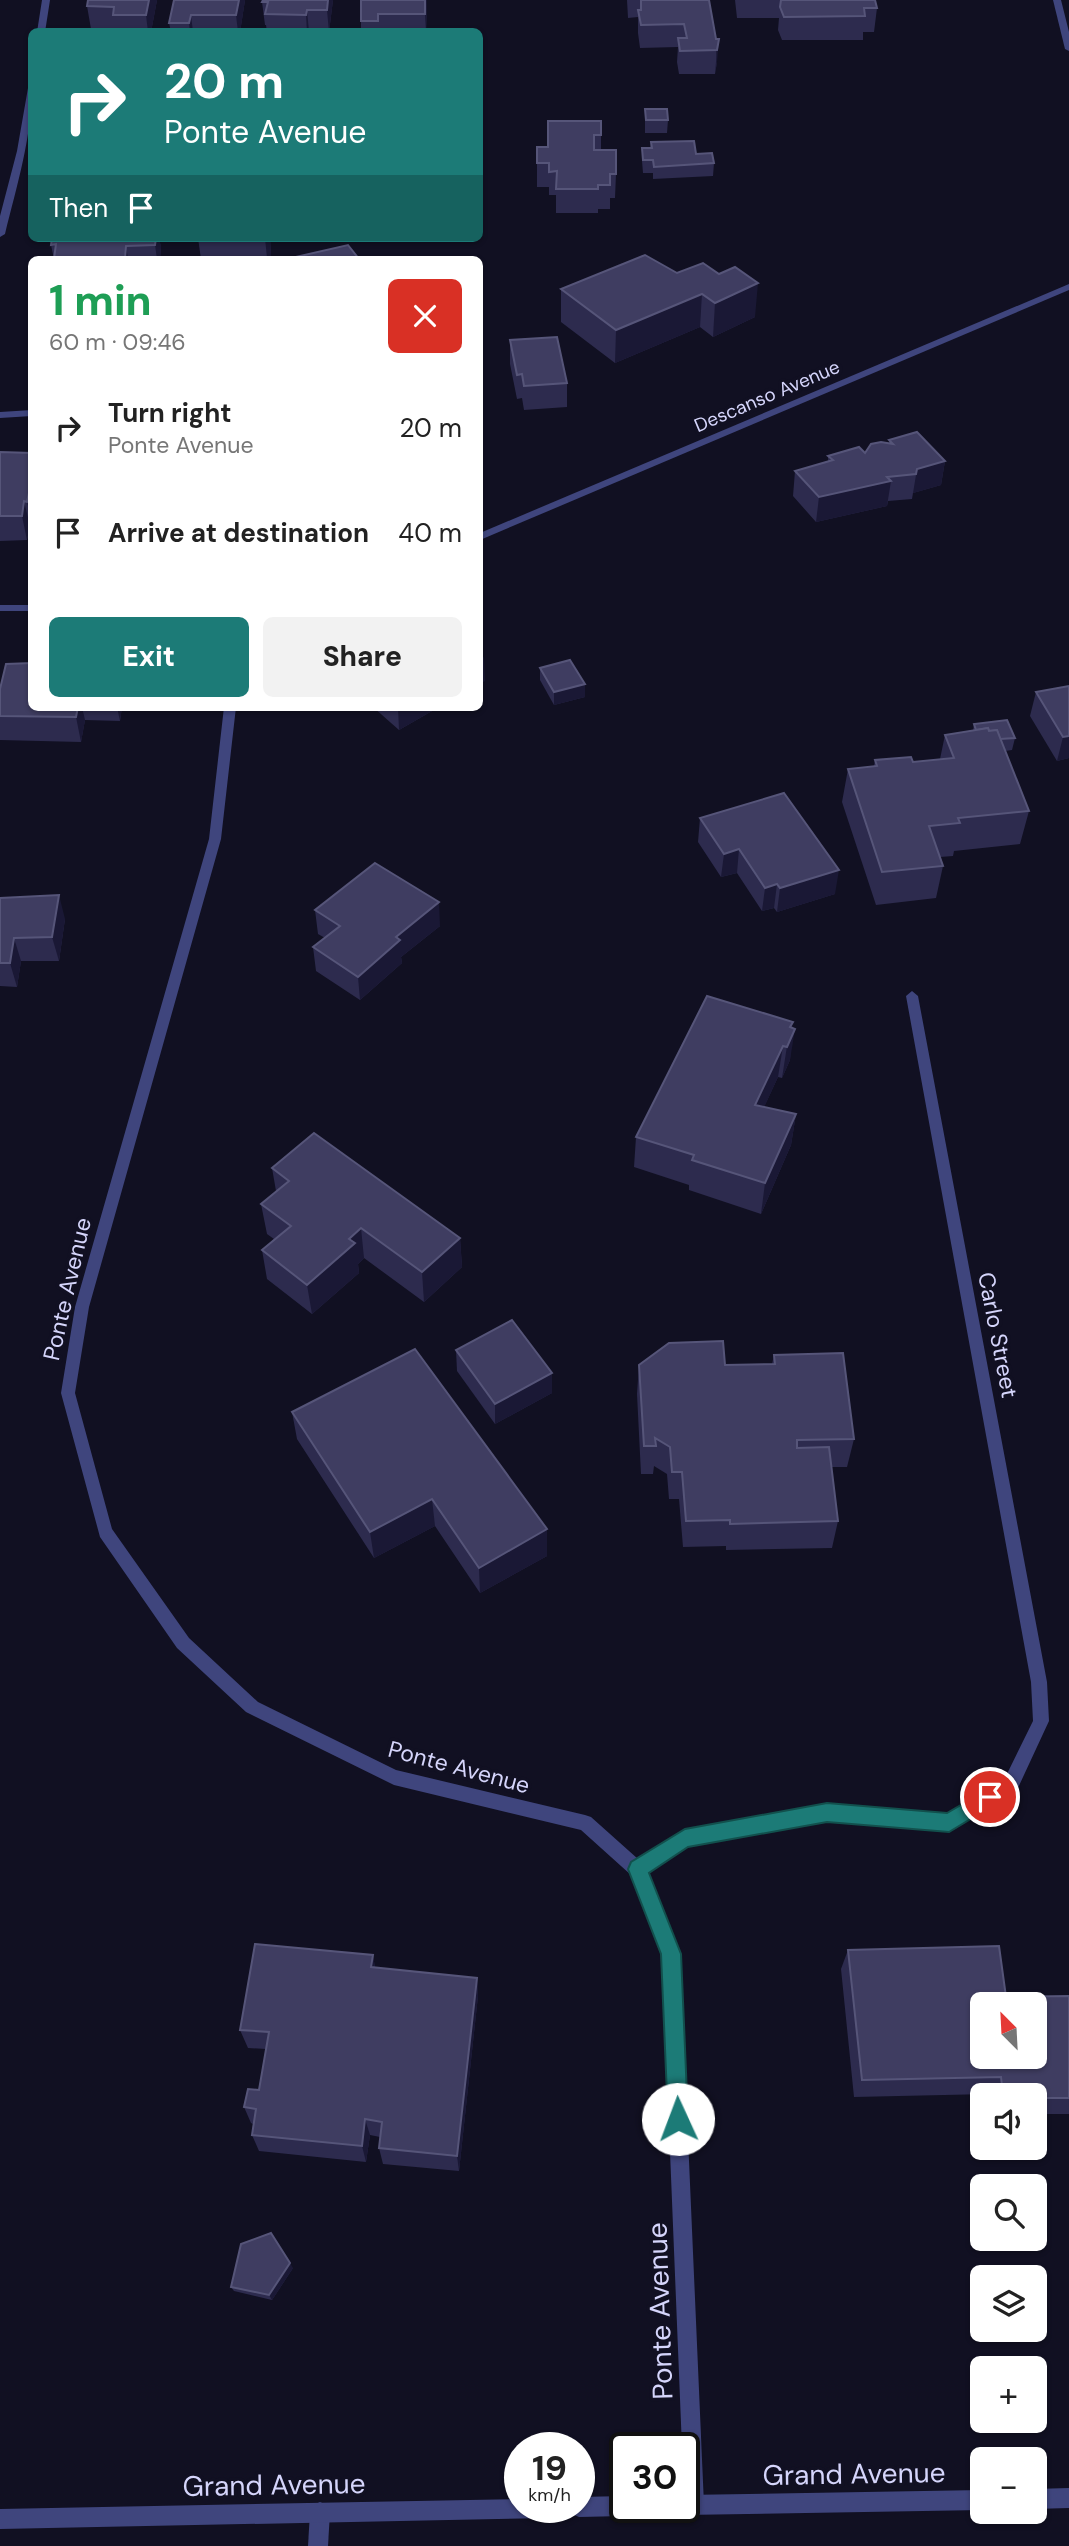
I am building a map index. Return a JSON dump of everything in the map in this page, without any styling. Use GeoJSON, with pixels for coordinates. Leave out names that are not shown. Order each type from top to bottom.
{"type":"FeatureCollection","features":[{"type":"Feature","properties":{"kind":"street"},"geometry":{"type":"LineString","coordinates":[[42,28],[46,0]]}},
{"type":"Feature","properties":{"kind":"street"},"geometry":{"type":"LineString","coordinates":[[1057,0],[1069,49]]}},
{"type":"Feature","properties":{"kind":"street"},"geometry":{"type":"LineString","coordinates":[[0,234],[26,151],[28,130]]}},
{"type":"Feature","properties":{"kind":"street","name":"Descanso Avenue"},"geometry":{"type":"LineString","coordinates":[[483,536],[1069,287]]}},
{"type":"Feature","properties":{"kind":"street"},"geometry":{"type":"LineString","coordinates":[[0,415],[28,414]]}},
{"type":"Feature","properties":{"kind":"street"},"geometry":{"type":"LineString","coordinates":[[0,608],[28,608]]}},
{"type":"Feature","properties":{"kind":"street","name":"Ponte Avenue"},"geometry":{"type":"LineString","coordinates":[[230,711],[215,839],[82,1307],[68,1393],[105,1532],[183,1643],[252,1707],[394,1777],[585,1823],[638,1869],[671,1954],[687,2432]]}},
{"type":"Feature","properties":{"kind":"street","name":"Carlo Street"},"geometry":{"type":"LineString","coordinates":[[638,1869],[685,1838],[827,1812],[949,1823],[1011,1784],[1041,1721],[1040,1682],[912,996]]}},
{"type":"Feature","properties":{"kind":"street"},"geometry":{"type":"LineString","coordinates":[[1047,2499],[1069,2498]]}},
{"type":"Feature","properties":{"kind":"street","name":"Grand Avenue"},"geometry":{"type":"LineString","coordinates":[[700,2505],[970,2500]]}},
{"type":"Feature","properties":{"kind":"street","name":"Grand Avenue"},"geometry":{"type":"LineString","coordinates":[[0,2519],[504,2509]]}},
{"type":"Feature","properties":{"kind":"street"},"geometry":{"type":"LineString","coordinates":[[318,2546],[320,2512]]}},
{"type":"Feature","properties":{"kind":"building"},"geometry":{"type":"Polygon","coordinates":[[[88,0],[149,0],[146,15],[113,15],[114,7],[87,6],[88,0]]]}},
{"type":"Feature","properties":{"kind":"building"},"geometry":{"type":"Polygon","coordinates":[[[174,0],[239,0],[236,15],[191,15],[189,23],[169,23],[174,0]]]}},
{"type":"Feature","properties":{"kind":"building"},"geometry":{"type":"Polygon","coordinates":[[[328,0],[327,10],[307,10],[306,15],[265,14],[268,2],[262,2],[328,0]]]}},
{"type":"Feature","properties":{"kind":"building"},"geometry":{"type":"Polygon","coordinates":[[[361,0],[425,0],[425,14],[378,14],[378,21],[361,21],[361,0]]]}},
{"type":"Feature","properties":{"kind":"building"},"geometry":{"type":"Polygon","coordinates":[[[641,0],[709,0],[716,39],[719,39],[717,50],[680,51],[678,38],[687,38],[684,24],[641,25],[638,10],[641,10],[641,0]]]}},
{"type":"Feature","properties":{"kind":"building"},"geometry":{"type":"Polygon","coordinates":[[[781,0],[875,0],[877,8],[864,8],[865,16],[784,17],[780,7],[781,0]]]}},
{"type":"Feature","properties":{"kind":"building"},"geometry":{"type":"Polygon","coordinates":[[[645,109],[667,109],[668,120],[646,120],[645,109]]]}},
{"type":"Feature","properties":{"kind":"building"},"geometry":{"type":"Polygon","coordinates":[[[548,121],[601,121],[601,135],[594,135],[594,150],[616,150],[616,174],[610,174],[610,185],[598,185],[598,189],[556,189],[557,171],[549,172],[549,163],[537,163],[537,147],[548,147],[548,121]]]}},
{"type":"Feature","properties":{"kind":"building"},"geometry":{"type":"Polygon","coordinates":[[[694,141],[696,154],[712,153],[714,163],[654,167],[653,160],[643,160],[642,148],[652,148],[651,142],[694,141]]]}},
{"type":"Feature","properties":{"kind":"building"},"geometry":{"type":"Polygon","coordinates":[[[51,242],[155,242],[155,245],[126,246],[125,256],[54,256],[56,244],[51,245],[51,242]]]}},
{"type":"Feature","properties":{"kind":"building"},"geometry":{"type":"Polygon","coordinates":[[[348,245],[357,256],[300,256],[348,245]]]}},
{"type":"Feature","properties":{"kind":"building"},"geometry":{"type":"Polygon","coordinates":[[[645,255],[677,273],[703,263],[719,274],[735,267],[758,283],[715,303],[702,294],[616,330],[561,289],[645,255]]]}},
{"type":"Feature","properties":{"kind":"building"},"geometry":{"type":"Polygon","coordinates":[[[557,337],[567,383],[524,386],[522,374],[517,375],[510,340],[557,337]]]}},
{"type":"Feature","properties":{"kind":"building"},"geometry":{"type":"Polygon","coordinates":[[[917,432],[945,461],[917,469],[916,474],[887,477],[891,481],[819,497],[795,471],[833,460],[828,456],[859,447],[865,453],[871,444],[893,444],[889,440],[917,432]]]}},
{"type":"Feature","properties":{"kind":"building"},"geometry":{"type":"Polygon","coordinates":[[[0,452],[28,453],[28,497],[27,502],[24,501],[22,516],[0,516],[0,452]]]}},
{"type":"Feature","properties":{"kind":"building"},"geometry":{"type":"Polygon","coordinates":[[[570,660],[585,684],[554,692],[540,668],[570,660]]]}},
{"type":"Feature","properties":{"kind":"building"},"geometry":{"type":"Polygon","coordinates":[[[28,663],[28,711],[77,711],[76,717],[0,716],[0,689],[6,664],[28,663]]]}},
{"type":"Feature","properties":{"kind":"building"},"geometry":{"type":"Polygon","coordinates":[[[1069,686],[1069,736],[1063,737],[1036,692],[1069,686]]]}},
{"type":"Feature","properties":{"kind":"building"},"geometry":{"type":"Polygon","coordinates":[[[1007,720],[1015,738],[1000,739],[997,730],[976,730],[974,724],[1007,720]]]}},
{"type":"Feature","properties":{"kind":"building"},"geometry":{"type":"Polygon","coordinates":[[[988,728],[989,731],[997,730],[1029,811],[958,818],[960,823],[929,826],[943,866],[882,872],[848,769],[877,766],[875,760],[911,757],[913,762],[954,758],[945,735],[988,728]]]}},
{"type":"Feature","properties":{"kind":"building"},"geometry":{"type":"Polygon","coordinates":[[[784,793],[839,870],[780,888],[777,884],[765,888],[739,849],[724,854],[700,818],[784,793]]]}},
{"type":"Feature","properties":{"kind":"building"},"geometry":{"type":"Polygon","coordinates":[[[375,863],[439,902],[396,937],[400,940],[358,977],[313,947],[340,926],[315,910],[375,863]]]}},
{"type":"Feature","properties":{"kind":"building"},"geometry":{"type":"Polygon","coordinates":[[[59,895],[52,937],[14,938],[10,963],[0,963],[0,898],[59,895]]]}},
{"type":"Feature","properties":{"kind":"building"},"geometry":{"type":"Polygon","coordinates":[[[707,996],[793,1022],[790,1027],[795,1029],[787,1047],[783,1046],[755,1105],[796,1114],[765,1183],[692,1160],[694,1155],[636,1137],[707,996]]]}},
{"type":"Feature","properties":{"kind":"building"},"geometry":{"type":"Polygon","coordinates":[[[314,1133],[460,1238],[422,1272],[361,1228],[349,1239],[355,1243],[307,1285],[262,1250],[291,1226],[261,1204],[289,1181],[272,1168],[314,1133]]]}},
{"type":"Feature","properties":{"kind":"building"},"geometry":{"type":"Polygon","coordinates":[[[512,1320],[552,1373],[495,1404],[456,1350],[512,1320]]]}},
{"type":"Feature","properties":{"kind":"building"},"geometry":{"type":"Polygon","coordinates":[[[723,1341],[725,1365],[775,1364],[774,1355],[843,1353],[854,1439],[797,1440],[797,1448],[829,1447],[838,1521],[730,1524],[730,1520],[686,1521],[682,1472],[672,1472],[670,1447],[655,1438],[656,1446],[644,1446],[639,1365],[669,1343],[723,1341]]]}},
{"type":"Feature","properties":{"kind":"building"},"geometry":{"type":"Polygon","coordinates":[[[415,1349],[547,1529],[479,1568],[432,1499],[370,1532],[292,1412],[415,1349]]]}},
{"type":"Feature","properties":{"kind":"building"},"geometry":{"type":"Polygon","coordinates":[[[255,1944],[373,1955],[371,1967],[477,1978],[457,2156],[379,2148],[382,2122],[365,2119],[362,2146],[252,2135],[256,2109],[244,2107],[248,2089],[259,2090],[269,2032],[240,2030],[255,1944]]]}},
{"type":"Feature","properties":{"kind":"building"},"geometry":{"type":"Polygon","coordinates":[[[999,1946],[1005,1992],[970,1992],[970,2069],[1047,2069],[1047,1996],[1069,1996],[1069,2098],[1047,2098],[1047,2083],[1002,2083],[1001,2077],[862,2080],[848,1950],[999,1946]]]}},
{"type":"Feature","properties":{"kind":"building"},"geometry":{"type":"Polygon","coordinates":[[[271,2233],[290,2263],[269,2295],[231,2287],[241,2244],[271,2233]]]}},
{"type":"Feature","properties":{"kind":"route"},"geometry":{"type":"LineString","coordinates":[[678,2119],[671,1954],[638,1869],[685,1838],[827,1812],[949,1823],[990,1797]]}}]}
